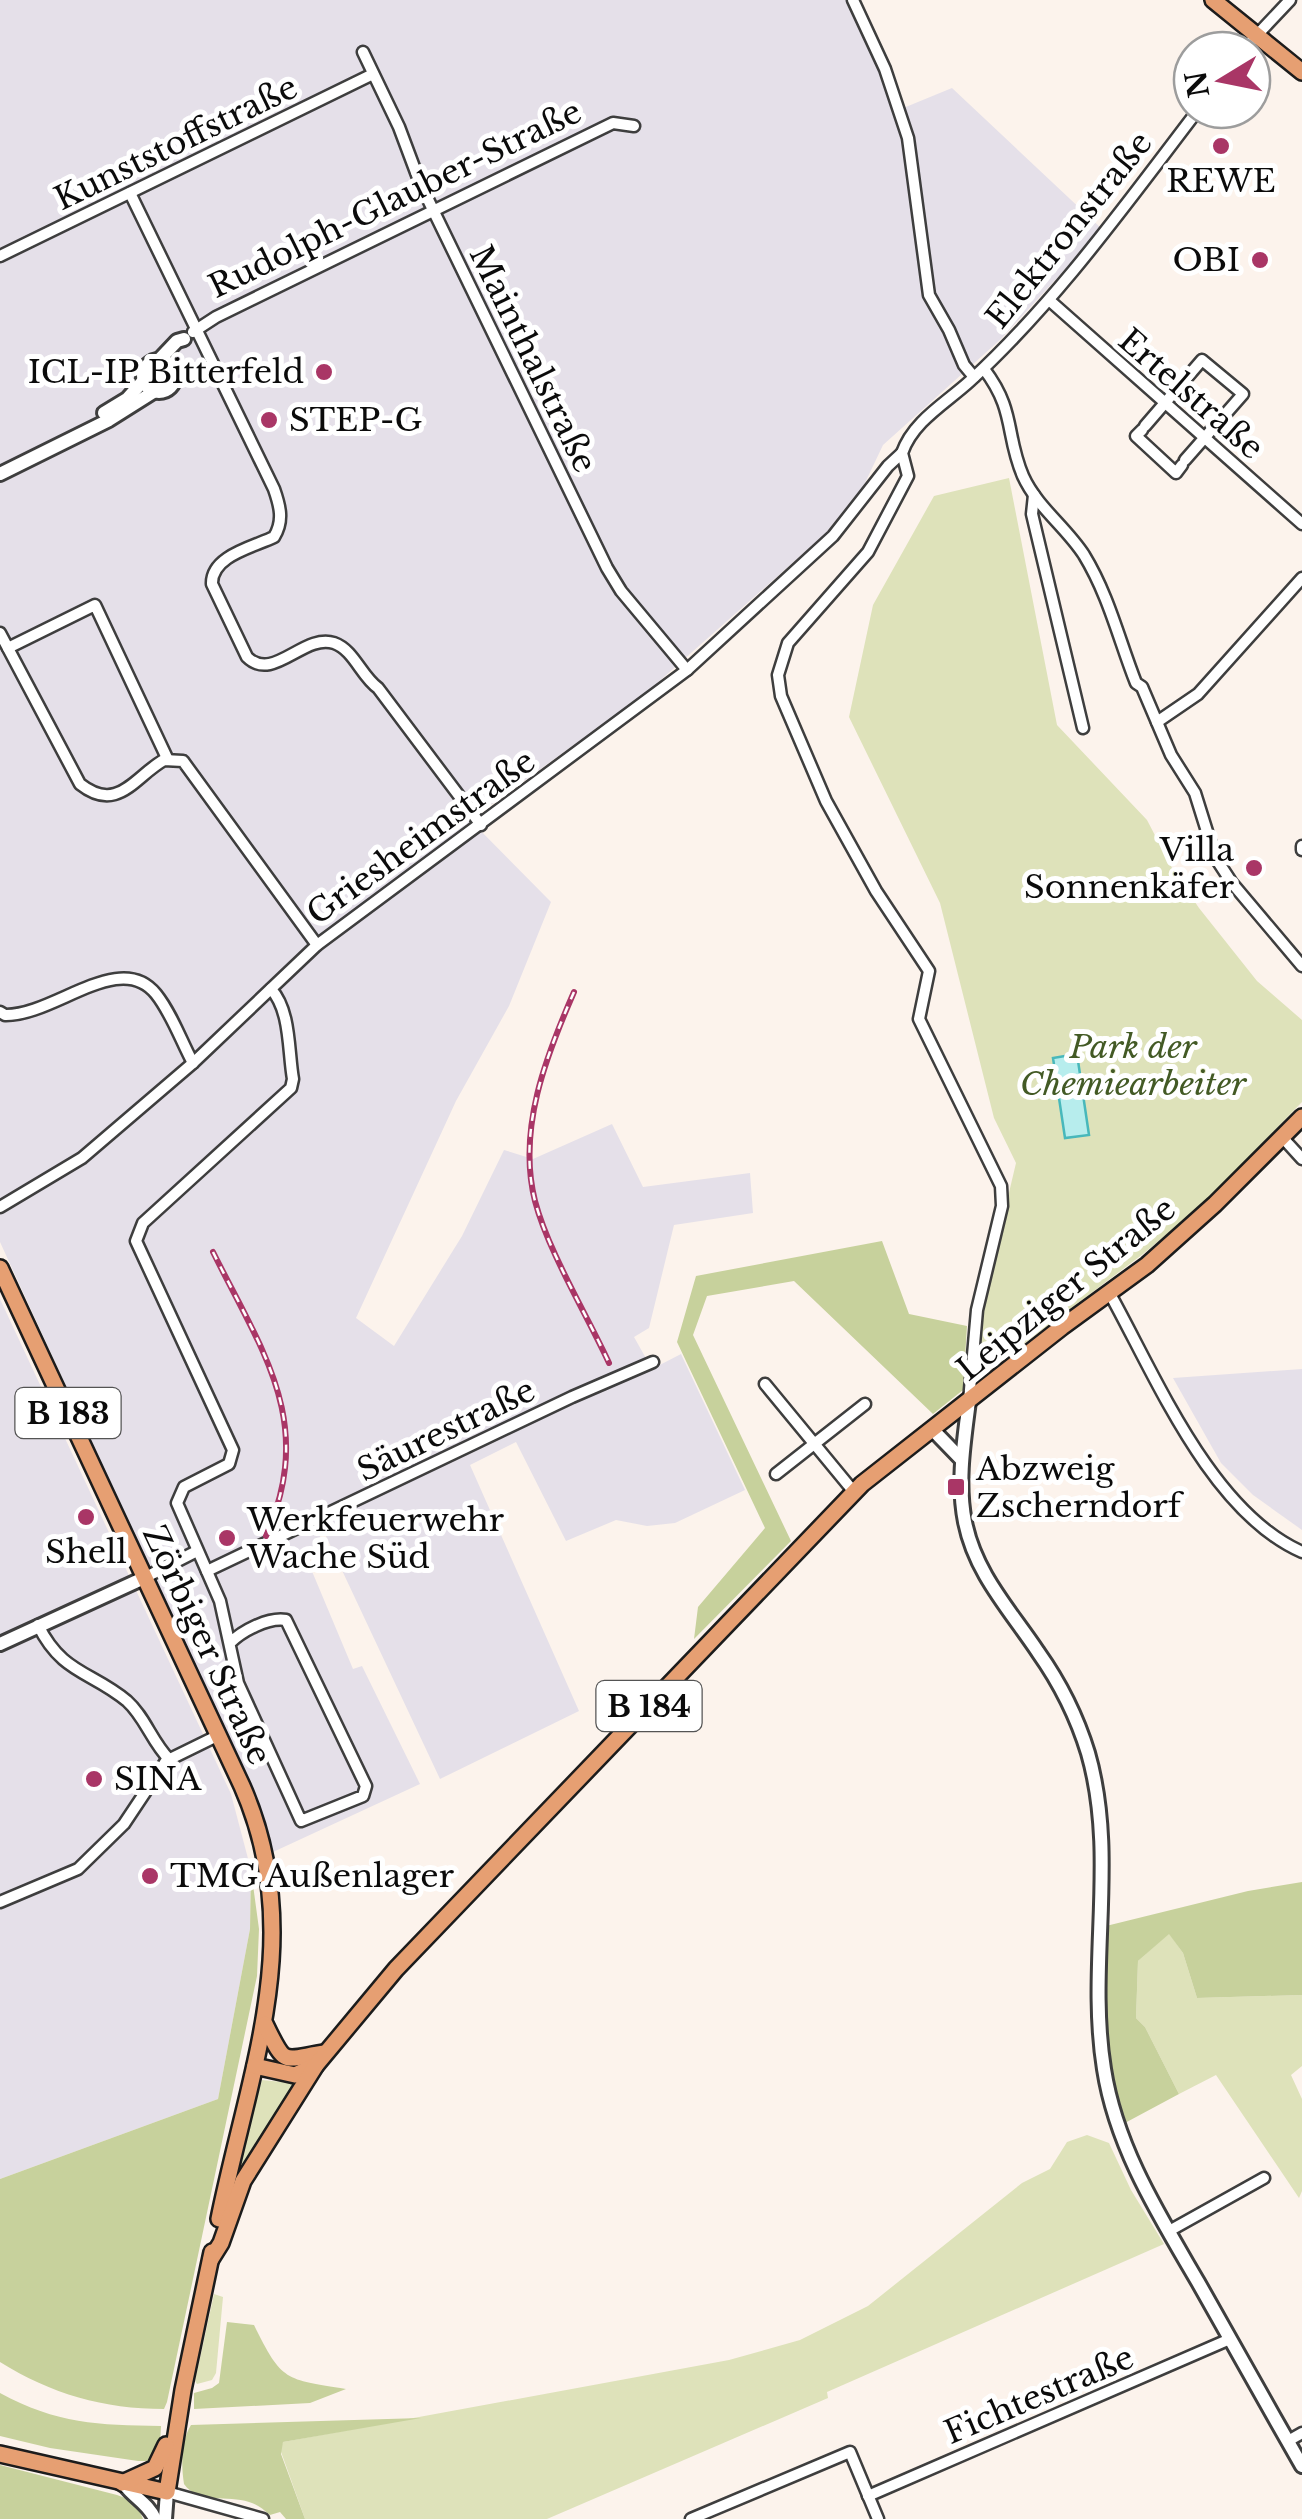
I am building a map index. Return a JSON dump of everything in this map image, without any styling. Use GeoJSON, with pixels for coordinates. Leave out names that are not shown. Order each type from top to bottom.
{"type":"FeatureCollection","features":[{"type":"Feature","properties":{"kind":"main road"},"geometry":{"type":"LineString","coordinates":[[1214,0],[1250,30]]}},
{"type":"Feature","properties":{"kind":"main road"},"geometry":{"type":"LineString","coordinates":[[1272,48],[1302,72]]}},
{"type":"Feature","properties":{"kind":"main road","name":"Leipziger Straße"},"geometry":{"type":"LineString","coordinates":[[321,2059],[396,1969],[854,1492],[1110,1294],[1200,1217],[1302,1116]]}},
{"type":"Feature","properties":{"kind":"main road","name":"Zörbiger Straße"},"geometry":{"type":"LineString","coordinates":[[0,1268],[254,1814],[272,1884],[273,1962],[255,2066]]}},
{"type":"Feature","properties":{"kind":"main road"},"geometry":{"type":"LineString","coordinates":[[264,2024],[284,2057],[321,2059]]}},
{"type":"Feature","properties":{"kind":"main road"},"geometry":{"type":"LineString","coordinates":[[255,2066],[295,2075],[321,2059]]}},
{"type":"Feature","properties":{"kind":"main road","name":"B 184"},"geometry":{"type":"LineString","coordinates":[[211,2259],[221,2243],[244,2180],[321,2059]]}},
{"type":"Feature","properties":{"kind":"main road","name":"B 183"},"geometry":{"type":"LineString","coordinates":[[167,2492],[180,2404],[255,2066]]}},
{"type":"Feature","properties":{"kind":"main road"},"geometry":{"type":"LineString","coordinates":[[123,2484],[155,2468],[175,2435]]}},
{"type":"Feature","properties":{"kind":"main road"},"geometry":{"type":"LineString","coordinates":[[0,2454],[167,2492]]}},
{"type":"Feature","properties":{"kind":"street"},"geometry":{"type":"LineString","coordinates":[[853,0],[880,55],[906,128],[929,295],[964,365],[979,373],[1004,399],[1019,464],[1034,495],[1087,561],[1136,683],[1142,687],[1171,755],[1195,793],[1215,857],[1232,884],[1302,966]]}},
{"type":"Feature","properties":{"kind":"street"},"geometry":{"type":"LineString","coordinates":[[1262,30],[1290,0]]}},
{"type":"Feature","properties":{"kind":"street","name":"Mainthalstraße"},"geometry":{"type":"LineString","coordinates":[[363,52],[434,211],[607,568],[687,670]]}},
{"type":"Feature","properties":{"kind":"street","name":"Kunststoffstraße"},"geometry":{"type":"LineString","coordinates":[[0,256],[373,74]]}},
{"type":"Feature","properties":{"kind":"street","name":"Rudolph-Glauber-Straße"},"geometry":{"type":"LineString","coordinates":[[150,386],[146,366],[166,363],[196,329],[613,123],[634,126]]}},
{"type":"Feature","properties":{"kind":"street","name":"Elektronstraße"},"geometry":{"type":"LineString","coordinates":[[902,453],[920,423],[979,373],[1049,300],[1182,130]]}},
{"type":"Feature","properties":{"kind":"street"},"geometry":{"type":"LineString","coordinates":[[130,193],[274,489],[281,511],[274,537],[219,563],[212,573],[212,584],[247,657],[254,663],[270,665],[309,645],[324,642],[345,649],[481,824]]}},
{"type":"Feature","properties":{"kind":"street","name":"Ertelstraße"},"geometry":{"type":"LineString","coordinates":[[1049,300],[1302,524]]}},
{"type":"Feature","properties":{"kind":"street"},"geometry":{"type":"LineString","coordinates":[[1202,360],[1244,394],[1176,473],[1136,436],[1165,403],[1202,360]]}},
{"type":"Feature","properties":{"kind":"street","name":"Rudolph-Glauber-Straße"},"geometry":{"type":"LineString","coordinates":[[0,464],[110,411],[136,391],[150,386],[166,390],[175,378],[166,363]]}},
{"type":"Feature","properties":{"kind":"street","name":"Rudolph-Glauber-Straße"},"geometry":{"type":"LineString","coordinates":[[0,474],[109,420],[150,386]]}},
{"type":"Feature","properties":{"kind":"street"},"geometry":{"type":"LineString","coordinates":[[902,453],[908,476],[893,506],[868,552],[788,643],[780,663],[778,686],[826,800],[876,891],[928,971],[919,1019],[1001,1186],[1002,1206],[977,1310],[962,1460],[962,1504],[972,1547],[993,1590],[1061,1688],[1092,1766],[1102,1842],[1099,2015],[1113,2108],[1142,2184],[1302,2466]]}},
{"type":"Feature","properties":{"kind":"street","name":"Griesheimstraße"},"geometry":{"type":"LineString","coordinates":[[0,1207],[74,1164],[193,1064],[318,945],[687,670],[833,536],[902,453]]}},
{"type":"Feature","properties":{"kind":"street"},"geometry":{"type":"LineString","coordinates":[[1034,495],[1032,514],[1084,728]]}},
{"type":"Feature","properties":{"kind":"street"},"geometry":{"type":"LineString","coordinates":[[1156,722],[1198,694],[1302,578]]}},
{"type":"Feature","properties":{"kind":"street"},"geometry":{"type":"LineString","coordinates":[[8,648],[95,606],[167,758]]}},
{"type":"Feature","properties":{"kind":"street"},"geometry":{"type":"LineString","coordinates":[[0,633],[72,773],[86,789],[102,795],[120,792],[167,758],[187,764],[318,945]]}},
{"type":"Feature","properties":{"kind":"street"},"geometry":{"type":"LineString","coordinates":[[0,1012],[6,1016],[34,1012],[106,980],[136,980],[156,994],[193,1064]]}},
{"type":"Feature","properties":{"kind":"street"},"geometry":{"type":"LineString","coordinates":[[230,1643],[276,1618],[286,1620],[366,1786],[362,1796],[301,1822],[244,1696],[230,1643],[220,1601],[178,1508],[179,1494],[188,1485],[226,1467],[232,1461],[233,1450],[138,1250],[136,1236],[143,1223],[291,1088],[284,1016],[278,996],[271,990]]}},
{"type":"Feature","properties":{"kind":"street"},"geometry":{"type":"LineString","coordinates":[[1282,1137],[1302,1159]]}},
{"type":"Feature","properties":{"kind":"street"},"geometry":{"type":"LineString","coordinates":[[1110,1294],[1183,1431],[1243,1512],[1302,1552]]}},
{"type":"Feature","properties":{"kind":"street","name":"Säurestraße"},"geometry":{"type":"LineString","coordinates":[[207,1571],[653,1362]]}},
{"type":"Feature","properties":{"kind":"street"},"geometry":{"type":"LineString","coordinates":[[972,1368],[994,1382]]}},
{"type":"Feature","properties":{"kind":"street"},"geometry":{"type":"LineString","coordinates":[[765,1384],[854,1492]]}},
{"type":"Feature","properties":{"kind":"street"},"geometry":{"type":"LineString","coordinates":[[776,1474],[865,1404]]}},
{"type":"Feature","properties":{"kind":"street"},"geometry":{"type":"LineString","coordinates":[[932,1429],[962,1460]]}},
{"type":"Feature","properties":{"kind":"street"},"geometry":{"type":"LineString","coordinates":[[0,1644],[197,1551]]}},
{"type":"Feature","properties":{"kind":"street"},"geometry":{"type":"LineString","coordinates":[[38,1626],[67,1665],[131,1706],[169,1759]]}},
{"type":"Feature","properties":{"kind":"street"},"geometry":{"type":"LineString","coordinates":[[0,1902],[52,1882],[89,1860],[124,1824],[169,1759],[219,1735]]}},
{"type":"Feature","properties":{"kind":"street"},"geometry":{"type":"LineString","coordinates":[[1168,2230],[1264,2178]]}},
{"type":"Feature","properties":{"kind":"street","name":"Fichtestraße"},"geometry":{"type":"LineString","coordinates":[[868,2496],[1230,2339]]}},
{"type":"Feature","properties":{"kind":"street"},"geometry":{"type":"LineString","coordinates":[[1288,2441],[1302,2433]]}},
{"type":"Feature","properties":{"kind":"street"},"geometry":{"type":"LineString","coordinates":[[691,2519],[706,2516],[850,2452],[878,2519]]}},
{"type":"Feature","properties":{"kind":"street"},"geometry":{"type":"LineString","coordinates":[[123,2484],[133,2497],[149,2507],[155,2519]]}},
{"type":"Feature","properties":{"kind":"street"},"geometry":{"type":"LineString","coordinates":[[165,2519],[167,2492],[263,2519]]}},
{"type":"Feature","properties":{"kind":"shaded area"},"geometry":{"type":"Polygon","coordinates":[[[0,0],[849,0],[896,111],[952,88],[1102,229],[1001,339],[883,445],[864,485],[825,534],[647,692],[470,820],[551,902],[509,1006],[456,1101],[356,1318],[394,1346],[462,1236],[504,1150],[533,1159],[612,1124],[643,1187],[750,1173],[753,1213],[674,1225],[649,1328],[634,1337],[652,1369],[681,1354],[745,1490],[675,1523],[647,1526],[616,1520],[566,1541],[516,1442],[470,1465],[579,1711],[440,1779],[324,1532],[319,1533],[324,1548],[306,1557],[353,1669],[362,1666],[420,1784],[273,1852],[261,1811],[0,1242],[0,0]]]}},
{"type":"Feature","properties":{"kind":"shaded area"},"geometry":{"type":"Polygon","coordinates":[[[0,1299],[231,1794],[251,1870],[250,1929],[218,2099],[0,2179],[0,1299]]]}},
{"type":"Feature","properties":{"kind":"shaded area"},"geometry":{"type":"Polygon","coordinates":[[[1302,1369],[1302,1530],[1253,1495],[1221,1463],[1173,1378],[1302,1369]]]}},
{"type":"Feature","properties":{"kind":"green space","name":"Park der Chemiearbeiter"},"geometry":{"type":"Polygon","coordinates":[[[1009,478],[1057,725],[1147,820],[1199,908],[1257,981],[1302,1020],[1302,1102],[1203,1204],[989,1370],[977,1362],[981,1311],[1016,1163],[994,1118],[940,903],[849,717],[873,605],[934,496],[1009,478]]]}},
{"type":"Feature","properties":{"kind":"green space"},"geometry":{"type":"Polygon","coordinates":[[[882,1241],[909,1314],[967,1326],[963,1390],[933,1414],[794,1281],[707,1296],[693,1335],[791,1541],[694,1639],[698,1607],[765,1528],[677,1342],[696,1276],[882,1241]]]}},
{"type":"Feature","properties":{"kind":"green space"},"geometry":{"type":"Polygon","coordinates":[[[251,1870],[259,1929],[257,1976],[167,2402],[164,2409],[120,2406],[58,2391],[0,2362],[0,2179],[218,2099],[250,1929],[251,1870]]]}},
{"type":"Feature","properties":{"kind":"green space"},"geometry":{"type":"Polygon","coordinates":[[[1302,1882],[1302,1995],[1197,1998],[1183,1953],[1169,1934],[1138,1961],[1136,2018],[1145,2027],[1179,2094],[1123,2124],[1110,2070],[1104,2018],[1106,1926],[1248,1891],[1302,1882]]]}},
{"type":"Feature","properties":{"kind":"green space"},"geometry":{"type":"Polygon","coordinates":[[[1169,1933],[1183,1953],[1197,1998],[1302,1995],[1302,2066],[1291,2075],[1302,2099],[1299,2198],[1216,2075],[1179,2094],[1145,2027],[1136,2018],[1138,1961],[1169,1933]]]}},
{"type":"Feature","properties":{"kind":"green space"},"geometry":{"type":"Polygon","coordinates":[[[262,2080],[302,2084],[229,2193],[262,2080]]]}},
{"type":"Feature","properties":{"kind":"green space"},"geometry":{"type":"Polygon","coordinates":[[[1087,2135],[1109,2143],[1131,2190],[1164,2244],[827,2392],[828,2398],[547,2519],[305,2519],[280,2449],[283,2442],[729,2360],[800,2340],[868,2306],[1022,2183],[1050,2169],[1067,2142],[1087,2135]]]}},
{"type":"Feature","properties":{"kind":"green space"},"geometry":{"type":"Polygon","coordinates":[[[214,2294],[223,2297],[216,2373],[212,2380],[197,2384],[195,2381],[214,2294]]]}},
{"type":"Feature","properties":{"kind":"green space"},"geometry":{"type":"Polygon","coordinates":[[[227,2322],[254,2325],[272,2358],[288,2375],[346,2389],[310,2403],[194,2409],[194,2393],[219,2383],[227,2322]]]}},
{"type":"Feature","properties":{"kind":"green space"},"geometry":{"type":"Polygon","coordinates":[[[0,2393],[40,2411],[78,2421],[161,2426],[160,2444],[147,2461],[138,2461],[0,2436],[0,2393]]]}},
{"type":"Feature","properties":{"kind":"green space"},"geometry":{"type":"Polygon","coordinates":[[[421,2418],[283,2442],[281,2454],[305,2519],[286,2519],[280,2512],[270,2515],[241,2500],[205,2497],[184,2484],[183,2453],[191,2425],[421,2418]]]}},
{"type":"Feature","properties":{"kind":"green space"},"geometry":{"type":"Polygon","coordinates":[[[0,2465],[136,2502],[143,2519],[0,2519],[0,2465]]]}},
{"type":"Feature","properties":{"kind":"water"},"geometry":{"type":"Polygon","coordinates":[[[1077,1054],[1089,1135],[1065,1138],[1053,1058],[1077,1054]]]}},
{"type":"Feature","properties":{"kind":"railway"},"geometry":{"type":"LineString","coordinates":[[574,992],[537,1094],[530,1174],[549,1241],[609,1363]]}},
{"type":"Feature","properties":{"kind":"railway"},"geometry":{"type":"LineString","coordinates":[[213,1252],[265,1356],[284,1423],[286,1458],[280,1495],[266,1536]]}},
{"type":"Feature","properties":{"kind":"place","name":"REWE"},"geometry":{"type":"Point","coordinates":[1221,146]}},
{"type":"Feature","properties":{"kind":"place","name":"OBI"},"geometry":{"type":"Point","coordinates":[1260,260]}},
{"type":"Feature","properties":{"kind":"place","name":"ICL-IP Bitterfeld"},"geometry":{"type":"Point","coordinates":[324,372]}},
{"type":"Feature","properties":{"kind":"place","name":"STEP-G"},"geometry":{"type":"Point","coordinates":[269,420]}},
{"type":"Feature","properties":{"kind":"place","name":"Villa Sonnenkäfer"},"geometry":{"type":"Point","coordinates":[1254,868]}},
{"type":"Feature","properties":{"kind":"place","name":"Abzweig Zscherndorf"},"geometry":{"type":"Point","coordinates":[956,1487]}},
{"type":"Feature","properties":{"kind":"place","name":"Shell"},"geometry":{"type":"Point","coordinates":[86,1517]}},
{"type":"Feature","properties":{"kind":"place","name":"Werkfeuerwehr Wache Süd"},"geometry":{"type":"Point","coordinates":[227,1538]}},
{"type":"Feature","properties":{"kind":"place","name":"SINA"},"geometry":{"type":"Point","coordinates":[94,1779]}},
{"type":"Feature","properties":{"kind":"place","name":"TMG Außenlager"},"geometry":{"type":"Point","coordinates":[150,1876]}}]}
